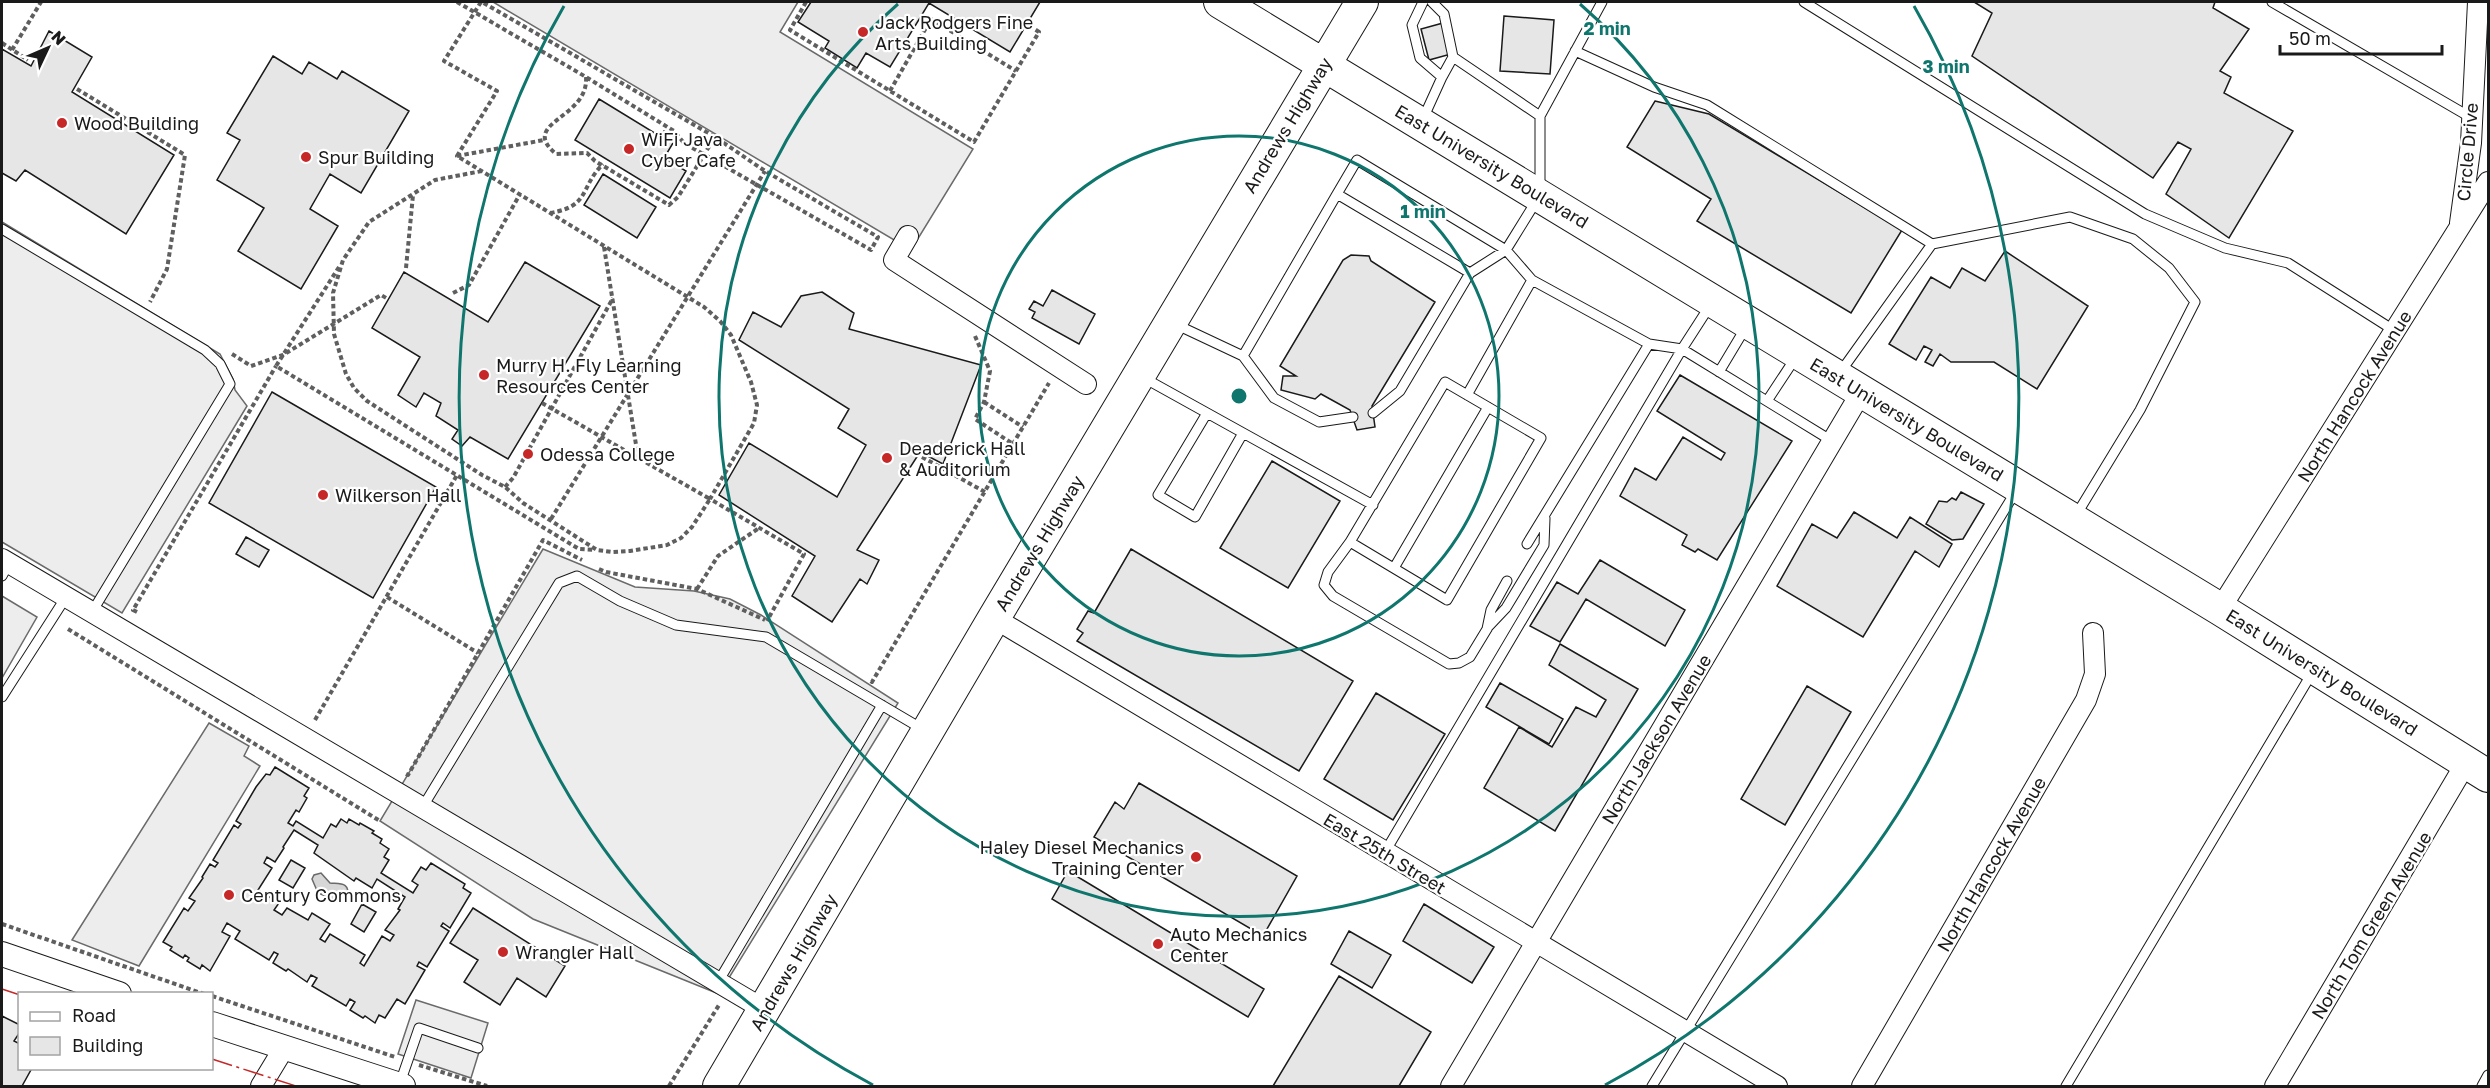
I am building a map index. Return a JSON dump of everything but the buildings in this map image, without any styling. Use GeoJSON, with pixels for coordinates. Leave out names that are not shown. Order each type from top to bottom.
{"type":"FeatureCollection","features":[{"type":"Feature","properties":{"kind":"main road","name":"East University Boulevard"},"geometry":{"type":"LineString","coordinates":[[1221,2],[2220,609],[2477,770]]}},
{"type":"Feature","properties":{"kind":"main road","name":"Andrews Highway"},"geometry":{"type":"LineString","coordinates":[[719,1086],[994,618],[1362,2]]}},
{"type":"Feature","properties":{"kind":"street","name":"Circle Drive"},"geometry":{"type":"LineString","coordinates":[[2458,231],[2471,143],[2470,117],[2478,2]]}},
{"type":"Feature","properties":{"kind":"street","name":"North Hancock Avenue"},"geometry":{"type":"LineString","coordinates":[[2220,609],[2488,182]]}},
{"type":"Feature","properties":{"kind":"street"},"geometry":{"type":"LineString","coordinates":[[908,236],[894,260],[1086,384]]}},
{"type":"Feature","properties":{"kind":"street","name":"North Jackson Avenue"},"geometry":{"type":"LineString","coordinates":[[1451,1086],[1832,441],[1850,383]]}},
{"type":"Feature","properties":{"kind":"street"},"geometry":{"type":"LineString","coordinates":[[4,566],[92,612],[765,1010]]}},
{"type":"Feature","properties":{"kind":"street","name":"East 25th Street"},"geometry":{"type":"LineString","coordinates":[[994,618],[1777,1086]]}},
{"type":"Feature","properties":{"kind":"street","name":"North Hancock Avenue"},"geometry":{"type":"LineString","coordinates":[[1862,1086],[2086,699],[2095,674],[2093,633]]}},
{"type":"Feature","properties":{"kind":"street","name":"North Tom Green Avenue"},"geometry":{"type":"LineString","coordinates":[[2275,1086],[2477,770]]}},
{"type":"Feature","properties":{"kind":"street"},"geometry":{"type":"LineString","coordinates":[[2,954],[116,992]]}},
{"type":"Feature","properties":{"kind":"street"},"geometry":{"type":"LineString","coordinates":[[213,1024],[401,1086]]}},
{"type":"Feature","properties":{"kind":"street"},"geometry":{"type":"LineString","coordinates":[[261,1086],[284,1048]]}},
{"type":"Feature","properties":{"kind":"lane"},"geometry":{"type":"LineString","coordinates":[[1423,2],[1412,25],[1420,58],[1442,77]]}},
{"type":"Feature","properties":{"kind":"lane"},"geometry":{"type":"LineString","coordinates":[[1421,123],[1453,57],[1444,14],[1432,2]]}},
{"type":"Feature","properties":{"kind":"lane"},"geometry":{"type":"LineString","coordinates":[[1373,413],[1400,390],[1470,273],[1506,250],[1540,195],[1540,116],[1602,2]]}},
{"type":"Feature","properties":{"kind":"lane"},"geometry":{"type":"LineString","coordinates":[[1803,2],[2145,214],[2225,248],[2288,263],[2395,331]]}},
{"type":"Feature","properties":{"kind":"lane"},"geometry":{"type":"LineString","coordinates":[[2272,2],[2470,117]]}},
{"type":"Feature","properties":{"kind":"lane"},"geometry":{"type":"LineString","coordinates":[[1575,51],[1654,87],[1707,105],[1932,244],[2070,217],[2133,239],[2169,268],[2194,302],[2140,410],[2073,520]]}},
{"type":"Feature","properties":{"kind":"lane"},"geometry":{"type":"LineString","coordinates":[[1453,57],[1540,116]]}},
{"type":"Feature","properties":{"kind":"lane"},"geometry":{"type":"LineString","coordinates":[[1243,356],[1357,160],[1506,250],[1533,280],[1649,344],[1682,349],[1832,441]]}},
{"type":"Feature","properties":{"kind":"lane"},"geometry":{"type":"LineString","coordinates":[[1337,194],[1470,273]]}},
{"type":"Feature","properties":{"kind":"lane"},"geometry":{"type":"LineString","coordinates":[[2,229],[205,350],[220,364],[230,384],[92,612]]}},
{"type":"Feature","properties":{"kind":"lane"},"geometry":{"type":"LineString","coordinates":[[1850,383],[1932,244]]}},
{"type":"Feature","properties":{"kind":"lane"},"geometry":{"type":"LineString","coordinates":[[1467,395],[1533,280]]}},
{"type":"Feature","properties":{"kind":"lane"},"geometry":{"type":"LineString","coordinates":[[1385,852],[1682,349],[1714,301]]}},
{"type":"Feature","properties":{"kind":"lane"},"geometry":{"type":"LineString","coordinates":[[1170,322],[1243,356],[1274,398],[1319,422],[1353,417]]}},
{"type":"Feature","properties":{"kind":"lane"},"geometry":{"type":"LineString","coordinates":[[1719,372],[1748,322]]}},
{"type":"Feature","properties":{"kind":"lane"},"geometry":{"type":"LineString","coordinates":[[1527,544],[1649,344]]}},
{"type":"Feature","properties":{"kind":"lane"},"geometry":{"type":"LineString","coordinates":[[1767,401],[1799,353]]}},
{"type":"Feature","properties":{"kind":"lane"},"geometry":{"type":"LineString","coordinates":[[1139,375],[1373,505]]}},
{"type":"Feature","properties":{"kind":"lane"},"geometry":{"type":"LineString","coordinates":[[1350,542],[1447,600],[1540,438],[1445,382],[1373,505],[1328,572],[1324,585],[1333,596],[1449,663],[1459,663],[1470,657],[1486,629],[1506,608],[1544,545],[1545,517]]}},
{"type":"Feature","properties":{"kind":"lane"},"geometry":{"type":"LineString","coordinates":[[1394,568],[1488,407]]}},
{"type":"Feature","properties":{"kind":"lane"},"geometry":{"type":"LineString","coordinates":[[1207,413],[1158,495],[1196,516],[1243,433]]}},
{"type":"Feature","properties":{"kind":"lane"},"geometry":{"type":"LineString","coordinates":[[1652,1086],[2018,486]]}},
{"type":"Feature","properties":{"kind":"lane"},"geometry":{"type":"LineString","coordinates":[[422,808],[559,583],[576,576],[620,601],[676,625],[766,637],[927,732]]}},
{"type":"Feature","properties":{"kind":"lane"},"geometry":{"type":"LineString","coordinates":[[1486,629],[1491,610],[1507,580]]}},
{"type":"Feature","properties":{"kind":"lane"},"geometry":{"type":"LineString","coordinates":[[2,697],[66,597]]}},
{"type":"Feature","properties":{"kind":"lane"},"geometry":{"type":"LineString","coordinates":[[2066,1086],[2315,668]]}},
{"type":"Feature","properties":{"kind":"lane"},"geometry":{"type":"LineString","coordinates":[[724,986],[882,705]]}},
{"type":"Feature","properties":{"kind":"lane"},"geometry":{"type":"LineString","coordinates":[[401,1086],[419,1028],[478,1048]]}},
{"type":"Feature","properties":{"kind":"lane"},"geometry":{"type":"LineString","coordinates":[[2482,1086],[2488,1075]]}},
{"type":"Feature","properties":{"kind":"path"},"geometry":{"type":"LineString","coordinates":[[12,50],[41,2]]}},
{"type":"Feature","properties":{"kind":"path"},"geometry":{"type":"LineString","coordinates":[[457,2],[475,12],[586,77],[674,131],[684,143],[871,250],[878,237],[765,171],[715,137],[481,2],[475,12],[444,61],[497,91],[457,156]]}},
{"type":"Feature","properties":{"kind":"path"},"geometry":{"type":"LineString","coordinates":[[806,2],[790,30],[974,142],[1039,32],[1030,26]]}},
{"type":"Feature","properties":{"kind":"path"},"geometry":{"type":"LineString","coordinates":[[890,91],[931,19],[1016,71]]}},
{"type":"Feature","properties":{"kind":"path"},"geometry":{"type":"LineString","coordinates":[[2,43],[28,60]]}},
{"type":"Feature","properties":{"kind":"path"},"geometry":{"type":"LineString","coordinates":[[586,77],[587,88],[580,102],[568,114],[551,123],[545,132],[544,140],[556,154],[587,153],[595,161],[669,205],[678,197],[715,137]]}},
{"type":"Feature","properties":{"kind":"path"},"geometry":{"type":"LineString","coordinates":[[77,89],[185,155],[167,269],[150,303]]}},
{"type":"Feature","properties":{"kind":"path"},"geometry":{"type":"LineString","coordinates":[[457,156],[544,140]]}},
{"type":"Feature","properties":{"kind":"path"},"geometry":{"type":"LineString","coordinates":[[276,366],[579,549],[612,552],[667,545],[681,538],[692,527],[754,423],[757,405],[751,382],[731,335],[720,321],[688,297],[457,156]]}},
{"type":"Feature","properties":{"kind":"path"},"geometry":{"type":"LineString","coordinates":[[550,213],[568,210],[581,198],[603,165]]}},
{"type":"Feature","properties":{"kind":"path"},"geometry":{"type":"LineString","coordinates":[[133,610],[276,366],[369,222],[435,180],[482,171]]}},
{"type":"Feature","properties":{"kind":"path"},"geometry":{"type":"LineString","coordinates":[[551,519],[765,171]]}},
{"type":"Feature","properties":{"kind":"path"},"geometry":{"type":"LineString","coordinates":[[453,292],[469,285],[520,194]]}},
{"type":"Feature","properties":{"kind":"path"},"geometry":{"type":"LineString","coordinates":[[406,268],[413,195]]}},
{"type":"Feature","properties":{"kind":"path"},"geometry":{"type":"LineString","coordinates":[[603,246],[638,457]]}},
{"type":"Feature","properties":{"kind":"path"},"geometry":{"type":"LineString","coordinates":[[342,261],[333,293],[334,334],[346,374],[367,401],[482,475],[505,487],[597,550]]}},
{"type":"Feature","properties":{"kind":"path"},"geometry":{"type":"LineString","coordinates":[[230,353],[250,366],[283,355],[381,295],[388,299]]}},
{"type":"Feature","properties":{"kind":"path"},"geometry":{"type":"LineString","coordinates":[[140,296],[160,309]]}},
{"type":"Feature","properties":{"kind":"path"},"geometry":{"type":"LineString","coordinates":[[505,487],[513,478],[613,298]]}},
{"type":"Feature","properties":{"kind":"path"},"geometry":{"type":"LineString","coordinates":[[962,304],[990,371],[984,402],[975,419],[1013,444]]}},
{"type":"Feature","properties":{"kind":"path"},"geometry":{"type":"LineString","coordinates":[[984,402],[1023,427]]}},
{"type":"Feature","properties":{"kind":"path"},"geometry":{"type":"LineString","coordinates":[[542,403],[804,554],[767,621]]}},
{"type":"Feature","properties":{"kind":"path"},"geometry":{"type":"LineString","coordinates":[[922,457],[985,492]]}},
{"type":"Feature","properties":{"kind":"path"},"geometry":{"type":"LineString","coordinates":[[315,720],[457,476]]}},
{"type":"Feature","properties":{"kind":"path"},"geometry":{"type":"LineString","coordinates":[[697,589],[718,556],[759,528]]}},
{"type":"Feature","properties":{"kind":"path"},"geometry":{"type":"LineString","coordinates":[[387,597],[478,653]]}},
{"type":"Feature","properties":{"kind":"path"},"geometry":{"type":"LineString","coordinates":[[68,629],[380,821]]}},
{"type":"Feature","properties":{"kind":"path"},"geometry":{"type":"LineString","coordinates":[[2,924],[201,992]]}},
{"type":"Feature","properties":{"kind":"path"},"geometry":{"type":"LineString","coordinates":[[669,1086],[724,986]]}},
{"type":"Feature","properties":{"kind":"path"},"geometry":{"type":"LineString","coordinates":[[213,996],[487,1086]]}},
{"type":"Feature","properties":{"kind":"shaded area"},"geometry":{"type":"Polygon","coordinates":[[[493,2],[798,2],[780,32],[973,149],[911,250],[493,2]]]}},
{"type":"Feature","properties":{"kind":"shaded area"},"geometry":{"type":"Polygon","coordinates":[[[2,222],[220,354],[233,379],[235,390],[247,406],[122,613],[2,542],[2,222]]]}},
{"type":"Feature","properties":{"kind":"shaded area"},"geometry":{"type":"Polygon","coordinates":[[[543,549],[635,587],[694,591],[730,599],[761,615],[898,703],[719,994],[533,919],[380,821],[543,549]]]}},
{"type":"Feature","properties":{"kind":"shaded area"},"geometry":{"type":"Polygon","coordinates":[[[2,596],[37,617],[2,678],[2,596]]]}},
{"type":"Feature","properties":{"kind":"shaded area"},"geometry":{"type":"Polygon","coordinates":[[[209,723],[249,746],[244,756],[260,766],[139,966],[72,940],[209,723]]]}},
{"type":"Feature","properties":{"kind":"shaded area"},"geometry":{"type":"Polygon","coordinates":[[[321,873],[330,883],[346,886],[347,897],[337,901],[318,893],[312,879],[314,875],[321,873]]]}},
{"type":"Feature","properties":{"kind":"shaded area"},"geometry":{"type":"Polygon","coordinates":[[[416,1000],[488,1023],[471,1078],[398,1054],[416,1000]]]}},
{"type":"Feature","properties":{"kind":"power"},"geometry":{"type":"LineString","coordinates":[[2,989],[18,994]]}},
{"type":"Feature","properties":{"kind":"power"},"geometry":{"type":"LineString","coordinates":[[213,1059],[296,1086]]}},
{"type":"Feature","properties":{"kind":"place","name":"Jack Rodgers Fine Arts Building"},"geometry":{"type":"Point","coordinates":[863,32]}},
{"type":"Feature","properties":{"kind":"place","name":"Wood Building"},"geometry":{"type":"Point","coordinates":[62,123]}},
{"type":"Feature","properties":{"kind":"place","name":"WiFi Java Cyber Cafe"},"geometry":{"type":"Point","coordinates":[629,149]}},
{"type":"Feature","properties":{"kind":"place","name":"Spur Building"},"geometry":{"type":"Point","coordinates":[306,157]}},
{"type":"Feature","properties":{"kind":"place","name":"Murry H. Fly Learning Resources Center"},"geometry":{"type":"Point","coordinates":[484,375]}},
{"type":"Feature","properties":{"kind":"place","name":"Odessa College"},"geometry":{"type":"Point","coordinates":[528,454]}},
{"type":"Feature","properties":{"kind":"place","name":"Deaderick Hall & Auditorium"},"geometry":{"type":"Point","coordinates":[887,458]}},
{"type":"Feature","properties":{"kind":"place","name":"Wilkerson Hall"},"geometry":{"type":"Point","coordinates":[323,495]}},
{"type":"Feature","properties":{"kind":"place","name":"Haley Diesel Mechanics Training Center"},"geometry":{"type":"Point","coordinates":[1196,857]}},
{"type":"Feature","properties":{"kind":"place","name":"Century Commons"},"geometry":{"type":"Point","coordinates":[229,895]}},
{"type":"Feature","properties":{"kind":"place","name":"Auto Mechanics Center"},"geometry":{"type":"Point","coordinates":[1158,944]}},
{"type":"Feature","properties":{"kind":"place","name":"Wrangler Hall"},"geometry":{"type":"Point","coordinates":[503,952]}}]}
